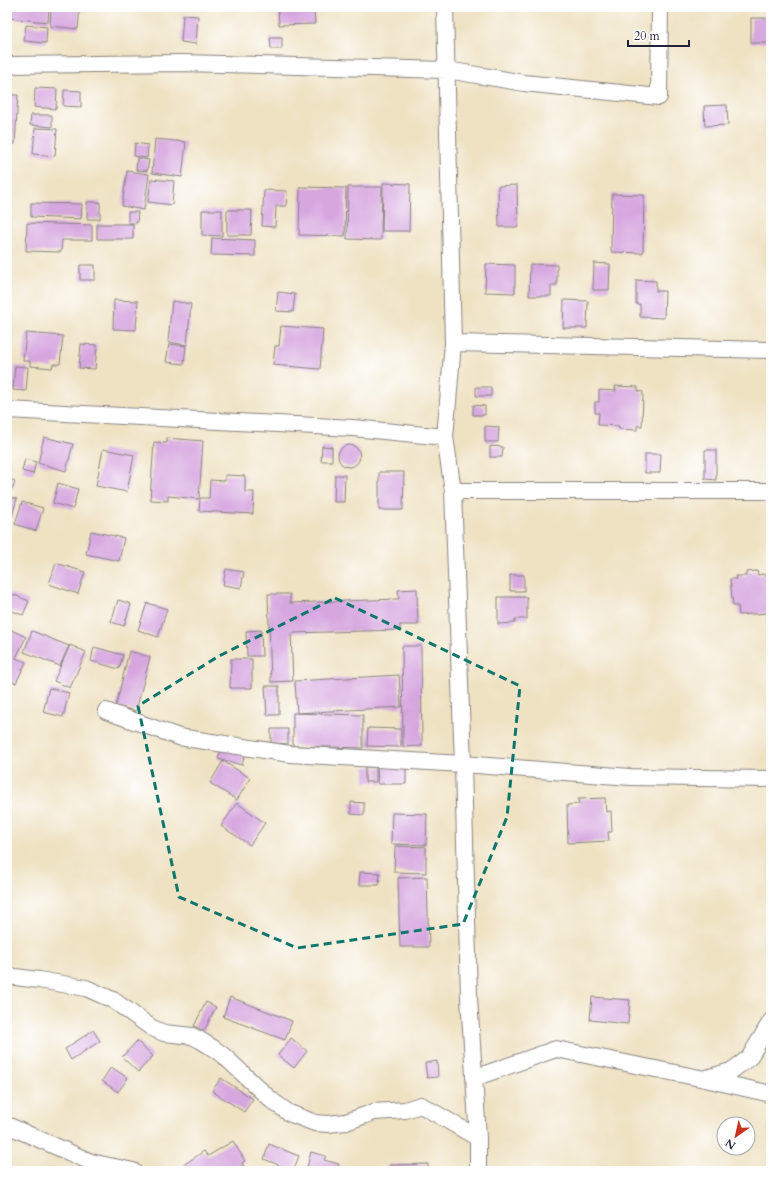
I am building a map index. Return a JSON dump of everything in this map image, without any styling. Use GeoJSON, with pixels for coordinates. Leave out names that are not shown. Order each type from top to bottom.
{"type":"FeatureCollection","features":[{"type":"Feature","properties":{"kind":"street"},"geometry":{"type":"LineString","coordinates":[[444,7],[447,70],[453,343],[445,437],[453,491],[463,764],[469,998],[478,1138],[478,1171]]}},
{"type":"Feature","properties":{"kind":"street"},"geometry":{"type":"LineString","coordinates":[[7,65],[182,63],[447,70],[524,83],[659,97],[660,7]]}},
{"type":"Feature","properties":{"kind":"street"},"geometry":{"type":"LineString","coordinates":[[453,343],[771,350]]}},
{"type":"Feature","properties":{"kind":"street"},"geometry":{"type":"LineString","coordinates":[[7,410],[347,428],[445,437]]}},
{"type":"Feature","properties":{"kind":"street"},"geometry":{"type":"LineString","coordinates":[[453,491],[771,491]]}},
{"type":"Feature","properties":{"kind":"street"},"geometry":{"type":"LineString","coordinates":[[106,711],[179,737],[290,754],[463,764],[630,777],[771,779]]}},
{"type":"Feature","properties":{"kind":"street"},"geometry":{"type":"LineString","coordinates":[[7,976],[86,988],[113,1000],[152,1028],[164,1033],[192,1036],[224,1056],[270,1100],[289,1113],[315,1123],[328,1124],[346,1122],[374,1112],[404,1110],[421,1105],[478,1138]]}},
{"type":"Feature","properties":{"kind":"street"},"geometry":{"type":"LineString","coordinates":[[705,1079],[731,1071],[749,1058],[771,1021]]}},
{"type":"Feature","properties":{"kind":"street"},"geometry":{"type":"LineString","coordinates":[[474,1078],[556,1049],[771,1094]]}},
{"type":"Feature","properties":{"kind":"street"},"geometry":{"type":"LineString","coordinates":[[7,1125],[91,1162],[133,1171]]}},
{"type":"Feature","properties":{"kind":"highlighted area"},"geometry":{"type":"Polygon","coordinates":[[[335,598],[520,686],[507,817],[463,924],[297,948],[179,897],[138,706],[219,656],[335,598]]]}},
{"type":"Feature","properties":{"kind":"building"},"geometry":{"type":"Polygon","coordinates":[[[7,7],[49,7],[48,22],[7,18],[7,7]]]}},
{"type":"Feature","properties":{"kind":"building"},"geometry":{"type":"Polygon","coordinates":[[[51,7],[80,7],[78,29],[50,26],[51,7]]]}},
{"type":"Feature","properties":{"kind":"building"},"geometry":{"type":"Polygon","coordinates":[[[278,7],[314,7],[315,24],[279,25],[278,7]]]}},
{"type":"Feature","properties":{"kind":"building"},"geometry":{"type":"Polygon","coordinates":[[[183,15],[198,16],[196,44],[181,42],[183,15]]]}},
{"type":"Feature","properties":{"kind":"building"},"geometry":{"type":"Polygon","coordinates":[[[751,18],[771,18],[771,43],[751,43],[751,18]]]}},
{"type":"Feature","properties":{"kind":"building"},"geometry":{"type":"Polygon","coordinates":[[[26,25],[47,27],[46,43],[24,41],[26,25]]]}},
{"type":"Feature","properties":{"kind":"building"},"geometry":{"type":"Polygon","coordinates":[[[270,38],[282,38],[282,49],[271,49],[270,38]]]}},
{"type":"Feature","properties":{"kind":"building"},"geometry":{"type":"Polygon","coordinates":[[[35,88],[57,89],[56,109],[34,107],[35,88]]]}},
{"type":"Feature","properties":{"kind":"building"},"geometry":{"type":"Polygon","coordinates":[[[64,90],[81,91],[81,107],[63,106],[64,90]]]}},
{"type":"Feature","properties":{"kind":"building"},"geometry":{"type":"Polygon","coordinates":[[[7,95],[18,95],[15,144],[7,144],[7,95]]]}},
{"type":"Feature","properties":{"kind":"building"},"geometry":{"type":"Polygon","coordinates":[[[727,105],[728,125],[705,126],[704,106],[727,105]]]}},
{"type":"Feature","properties":{"kind":"building"},"geometry":{"type":"Polygon","coordinates":[[[31,115],[52,115],[52,127],[30,125],[31,115]]]}},
{"type":"Feature","properties":{"kind":"building"},"geometry":{"type":"Polygon","coordinates":[[[35,128],[57,129],[55,156],[33,154],[35,128]]]}},
{"type":"Feature","properties":{"kind":"building"},"geometry":{"type":"Polygon","coordinates":[[[155,139],[186,142],[182,177],[152,173],[155,139]]]}},
{"type":"Feature","properties":{"kind":"building"},"geometry":{"type":"Polygon","coordinates":[[[135,143],[148,145],[147,158],[134,156],[135,143]]]}},
{"type":"Feature","properties":{"kind":"building"},"geometry":{"type":"Polygon","coordinates":[[[137,158],[149,160],[147,171],[136,170],[137,158]]]}},
{"type":"Feature","properties":{"kind":"building"},"geometry":{"type":"Polygon","coordinates":[[[127,171],[149,174],[144,210],[122,206],[127,171]]]}},
{"type":"Feature","properties":{"kind":"building"},"geometry":{"type":"Polygon","coordinates":[[[151,179],[174,181],[172,205],[148,202],[151,179]]]}},
{"type":"Feature","properties":{"kind":"building"},"geometry":{"type":"Polygon","coordinates":[[[383,183],[410,184],[409,231],[382,231],[383,183]]]}},
{"type":"Feature","properties":{"kind":"building"},"geometry":{"type":"Polygon","coordinates":[[[517,185],[518,227],[499,227],[498,186],[517,185]]]}},
{"type":"Feature","properties":{"kind":"building"},"geometry":{"type":"Polygon","coordinates":[[[300,187],[346,188],[345,236],[299,235],[300,187]]]}},
{"type":"Feature","properties":{"kind":"building"},"geometry":{"type":"Polygon","coordinates":[[[348,187],[382,187],[381,240],[347,239],[348,187]]]}},
{"type":"Feature","properties":{"kind":"building"},"geometry":{"type":"Polygon","coordinates":[[[264,190],[287,191],[286,206],[276,206],[275,227],[262,226],[264,190]]]}},
{"type":"Feature","properties":{"kind":"building"},"geometry":{"type":"Polygon","coordinates":[[[612,194],[644,195],[643,253],[611,252],[612,194]]]}},
{"type":"Feature","properties":{"kind":"building"},"geometry":{"type":"Polygon","coordinates":[[[87,202],[100,202],[100,219],[87,219],[87,202]]]}},
{"type":"Feature","properties":{"kind":"building"},"geometry":{"type":"Polygon","coordinates":[[[31,203],[82,204],[81,219],[31,217],[31,203]]]}},
{"type":"Feature","properties":{"kind":"building"},"geometry":{"type":"Polygon","coordinates":[[[202,210],[222,210],[222,236],[202,235],[202,210]]]}},
{"type":"Feature","properties":{"kind":"building"},"geometry":{"type":"Polygon","coordinates":[[[227,210],[252,210],[251,235],[227,235],[227,210]]]}},
{"type":"Feature","properties":{"kind":"building"},"geometry":{"type":"Polygon","coordinates":[[[128,212],[138,212],[137,223],[128,223],[128,212]]]}},
{"type":"Feature","properties":{"kind":"building"},"geometry":{"type":"Polygon","coordinates":[[[27,223],[92,225],[92,240],[62,240],[61,252],[26,251],[27,223]]]}},
{"type":"Feature","properties":{"kind":"building"},"geometry":{"type":"Polygon","coordinates":[[[97,224],[133,224],[133,239],[97,239],[97,224]]]}},
{"type":"Feature","properties":{"kind":"building"},"geometry":{"type":"Polygon","coordinates":[[[212,238],[255,240],[255,256],[211,255],[212,238]]]}},
{"type":"Feature","properties":{"kind":"building"},"geometry":{"type":"Polygon","coordinates":[[[594,263],[610,264],[609,290],[593,290],[594,263]]]}},
{"type":"Feature","properties":{"kind":"building"},"geometry":{"type":"Polygon","coordinates":[[[486,264],[515,265],[515,293],[485,292],[486,264]]]}},
{"type":"Feature","properties":{"kind":"building"},"geometry":{"type":"Polygon","coordinates":[[[530,264],[557,265],[557,285],[551,285],[551,296],[529,296],[530,264]]]}},
{"type":"Feature","properties":{"kind":"building"},"geometry":{"type":"Polygon","coordinates":[[[80,265],[95,265],[95,280],[80,280],[80,265]]]}},
{"type":"Feature","properties":{"kind":"building"},"geometry":{"type":"Polygon","coordinates":[[[636,280],[656,281],[656,291],[665,291],[664,318],[640,317],[640,304],[636,304],[636,280]]]}},
{"type":"Feature","properties":{"kind":"building"},"geometry":{"type":"Polygon","coordinates":[[[278,292],[295,294],[293,312],[276,311],[278,292]]]}},
{"type":"Feature","properties":{"kind":"building"},"geometry":{"type":"Polygon","coordinates":[[[114,300],[138,301],[136,330],[113,329],[114,300]]]}},
{"type":"Feature","properties":{"kind":"building"},"geometry":{"type":"Polygon","coordinates":[[[564,300],[588,301],[587,328],[563,328],[564,300]]]}},
{"type":"Feature","properties":{"kind":"building"},"geometry":{"type":"Polygon","coordinates":[[[172,301],[191,304],[187,345],[168,342],[172,301]]]}},
{"type":"Feature","properties":{"kind":"building"},"geometry":{"type":"Polygon","coordinates":[[[281,326],[323,329],[320,369],[273,365],[275,346],[279,346],[281,326]]]}},
{"type":"Feature","properties":{"kind":"building"},"geometry":{"type":"Polygon","coordinates":[[[26,333],[63,336],[60,364],[53,364],[52,368],[30,366],[30,361],[23,361],[26,333]]]}},
{"type":"Feature","properties":{"kind":"building"},"geometry":{"type":"Polygon","coordinates":[[[81,344],[97,345],[95,369],[79,368],[81,344]]]}},
{"type":"Feature","properties":{"kind":"building"},"geometry":{"type":"Polygon","coordinates":[[[169,344],[186,346],[184,364],[166,362],[169,344]]]}},
{"type":"Feature","properties":{"kind":"building"},"geometry":{"type":"Polygon","coordinates":[[[15,366],[28,367],[26,391],[13,390],[15,366]]]}},
{"type":"Feature","properties":{"kind":"building"},"geometry":{"type":"Polygon","coordinates":[[[615,386],[638,387],[638,391],[643,392],[642,426],[637,426],[637,430],[619,429],[619,426],[598,425],[599,413],[595,413],[595,402],[599,402],[599,390],[616,391],[615,386]]]}},
{"type":"Feature","properties":{"kind":"building"},"geometry":{"type":"Polygon","coordinates":[[[476,387],[491,387],[491,396],[476,396],[476,387]]]}},
{"type":"Feature","properties":{"kind":"building"},"geometry":{"type":"Polygon","coordinates":[[[473,405],[485,406],[485,415],[473,415],[473,405]]]}},
{"type":"Feature","properties":{"kind":"building"},"geometry":{"type":"Polygon","coordinates":[[[485,426],[499,427],[498,442],[485,442],[485,426]]]}},
{"type":"Feature","properties":{"kind":"building"},"geometry":{"type":"Polygon","coordinates":[[[44,437],[73,444],[66,471],[38,463],[44,437]]]}},
{"type":"Feature","properties":{"kind":"building"},"geometry":{"type":"Polygon","coordinates":[[[167,438],[203,441],[199,499],[168,496],[168,501],[150,500],[154,442],[167,443],[167,438]]]}},
{"type":"Feature","properties":{"kind":"building"},"geometry":{"type":"Polygon","coordinates":[[[349,445],[357,448],[360,456],[357,464],[349,467],[341,464],[338,456],[341,448],[349,445]]]}},
{"type":"Feature","properties":{"kind":"building"},"geometry":{"type":"Polygon","coordinates":[[[322,446],[332,447],[332,461],[321,461],[322,446]]]}},
{"type":"Feature","properties":{"kind":"building"},"geometry":{"type":"Polygon","coordinates":[[[490,446],[503,447],[502,457],[490,457],[490,446]]]}},
{"type":"Feature","properties":{"kind":"building"},"geometry":{"type":"Polygon","coordinates":[[[103,449],[134,455],[127,492],[96,486],[103,449]]]}},
{"type":"Feature","properties":{"kind":"building"},"geometry":{"type":"Polygon","coordinates":[[[705,450],[716,450],[716,480],[705,479],[705,450]]]}},
{"type":"Feature","properties":{"kind":"building"},"geometry":{"type":"Polygon","coordinates":[[[645,454],[661,454],[660,473],[645,473],[645,454]]]}},
{"type":"Feature","properties":{"kind":"building"},"geometry":{"type":"Polygon","coordinates":[[[25,459],[36,462],[33,474],[22,471],[25,459]]]}},
{"type":"Feature","properties":{"kind":"building"},"geometry":{"type":"Polygon","coordinates":[[[379,472],[404,472],[403,510],[379,510],[379,472]]]}},
{"type":"Feature","properties":{"kind":"building"},"geometry":{"type":"Polygon","coordinates":[[[225,475],[245,476],[245,492],[254,492],[253,514],[199,511],[200,498],[209,498],[210,480],[225,481],[225,475]]]}},
{"type":"Feature","properties":{"kind":"building"},"geometry":{"type":"Polygon","coordinates":[[[335,475],[345,475],[344,502],[334,502],[335,475]]]}},
{"type":"Feature","properties":{"kind":"building"},"geometry":{"type":"Polygon","coordinates":[[[9,479],[15,481],[13,488],[7,486],[9,479]]]}},
{"type":"Feature","properties":{"kind":"building"},"geometry":{"type":"Polygon","coordinates":[[[58,483],[78,489],[73,509],[53,503],[58,483]]]}},
{"type":"Feature","properties":{"kind":"building"},"geometry":{"type":"Polygon","coordinates":[[[7,496],[17,499],[11,519],[7,517],[7,496]]]}},
{"type":"Feature","properties":{"kind":"building"},"geometry":{"type":"Polygon","coordinates":[[[22,502],[43,508],[36,531],[15,524],[22,502]]]}},
{"type":"Feature","properties":{"kind":"building"},"geometry":{"type":"Polygon","coordinates":[[[91,531],[124,538],[119,561],[86,554],[91,531]]]}},
{"type":"Feature","properties":{"kind":"building"},"geometry":{"type":"Polygon","coordinates":[[[56,563],[85,572],[78,594],[49,584],[56,563]]]}},
{"type":"Feature","properties":{"kind":"building"},"geometry":{"type":"Polygon","coordinates":[[[226,569],[244,572],[241,588],[223,585],[226,569]]]}},
{"type":"Feature","properties":{"kind":"building"},"geometry":{"type":"Polygon","coordinates":[[[757,571],[758,575],[765,574],[765,576],[769,576],[771,603],[767,603],[768,613],[739,615],[738,606],[733,606],[730,579],[736,579],[735,576],[746,576],[746,572],[757,571]]]}},
{"type":"Feature","properties":{"kind":"building"},"geometry":{"type":"Polygon","coordinates":[[[510,575],[524,575],[524,591],[510,591],[510,575]]]}},
{"type":"Feature","properties":{"kind":"building"},"geometry":{"type":"Polygon","coordinates":[[[417,589],[418,625],[400,625],[400,630],[291,633],[293,681],[271,682],[268,594],[290,594],[290,603],[399,599],[398,590],[417,589]]]}},
{"type":"Feature","properties":{"kind":"building"},"geometry":{"type":"Polygon","coordinates":[[[7,592],[29,601],[23,615],[7,609],[7,592]]]}},
{"type":"Feature","properties":{"kind":"building"},"geometry":{"type":"Polygon","coordinates":[[[498,597],[527,597],[527,619],[515,619],[515,623],[498,624],[498,597]]]}},
{"type":"Feature","properties":{"kind":"building"},"geometry":{"type":"Polygon","coordinates":[[[118,600],[131,604],[124,626],[111,622],[118,600]]]}},
{"type":"Feature","properties":{"kind":"building"},"geometry":{"type":"Polygon","coordinates":[[[147,603],[167,609],[158,637],[138,630],[147,603]]]}},
{"type":"Feature","properties":{"kind":"building"},"geometry":{"type":"Polygon","coordinates":[[[7,628],[26,637],[16,658],[26,662],[16,683],[7,679],[7,628]]]}},
{"type":"Feature","properties":{"kind":"building"},"geometry":{"type":"Polygon","coordinates":[[[261,630],[262,656],[247,656],[246,631],[261,630]]]}},
{"type":"Feature","properties":{"kind":"building"},"geometry":{"type":"Polygon","coordinates":[[[32,631],[69,646],[60,666],[24,652],[32,631]]]}},
{"type":"Feature","properties":{"kind":"building"},"geometry":{"type":"Polygon","coordinates":[[[70,645],[86,652],[70,688],[54,681],[70,645]]]}},
{"type":"Feature","properties":{"kind":"building"},"geometry":{"type":"Polygon","coordinates":[[[402,646],[421,646],[422,746],[403,747],[402,646]]]}},
{"type":"Feature","properties":{"kind":"building"},"geometry":{"type":"Polygon","coordinates":[[[94,647],[123,655],[119,669],[91,661],[94,647]]]}},
{"type":"Feature","properties":{"kind":"building"},"geometry":{"type":"Polygon","coordinates":[[[129,651],[150,657],[136,711],[116,706],[129,651]]]}},
{"type":"Feature","properties":{"kind":"building"},"geometry":{"type":"Polygon","coordinates":[[[231,659],[252,659],[252,688],[230,688],[231,659]]]}},
{"type":"Feature","properties":{"kind":"building"},"geometry":{"type":"Polygon","coordinates":[[[399,675],[401,707],[297,713],[295,681],[399,675]]]}},
{"type":"Feature","properties":{"kind":"building"},"geometry":{"type":"Polygon","coordinates":[[[265,686],[279,686],[279,715],[267,715],[265,686]]]}},
{"type":"Feature","properties":{"kind":"building"},"geometry":{"type":"Polygon","coordinates":[[[49,688],[69,693],[63,717],[43,712],[49,688]]]}},
{"type":"Feature","properties":{"kind":"building"},"geometry":{"type":"Polygon","coordinates":[[[293,713],[363,715],[363,748],[293,746],[293,713]]]}},
{"type":"Feature","properties":{"kind":"building"},"geometry":{"type":"Polygon","coordinates":[[[368,728],[401,729],[401,747],[367,746],[368,728]]]}},
{"type":"Feature","properties":{"kind":"building"},"geometry":{"type":"Polygon","coordinates":[[[271,729],[288,729],[288,744],[271,743],[271,729]]]}},
{"type":"Feature","properties":{"kind":"building"},"geometry":{"type":"Polygon","coordinates":[[[221,748],[245,754],[242,765],[218,759],[221,748]]]}},
{"type":"Feature","properties":{"kind":"building"},"geometry":{"type":"Polygon","coordinates":[[[223,761],[250,778],[237,800],[210,783],[223,761]]]}},
{"type":"Feature","properties":{"kind":"building"},"geometry":{"type":"Polygon","coordinates":[[[365,767],[376,767],[376,782],[365,782],[365,767]]]}},
{"type":"Feature","properties":{"kind":"building"},"geometry":{"type":"Polygon","coordinates":[[[377,767],[406,767],[406,784],[378,784],[377,767]]]}},
{"type":"Feature","properties":{"kind":"building"},"geometry":{"type":"Polygon","coordinates":[[[605,798],[606,812],[611,811],[612,832],[608,832],[609,841],[568,843],[567,805],[579,804],[578,799],[605,798]]]}},
{"type":"Feature","properties":{"kind":"building"},"geometry":{"type":"Polygon","coordinates":[[[351,802],[364,803],[364,815],[351,814],[351,802]]]}},
{"type":"Feature","properties":{"kind":"building"},"geometry":{"type":"Polygon","coordinates":[[[237,803],[265,823],[250,845],[221,826],[237,803]]]}},
{"type":"Feature","properties":{"kind":"building"},"geometry":{"type":"Polygon","coordinates":[[[392,813],[427,814],[426,845],[391,844],[392,813]]]}},
{"type":"Feature","properties":{"kind":"building"},"geometry":{"type":"Polygon","coordinates":[[[395,846],[426,847],[426,873],[394,872],[395,846]]]}},
{"type":"Feature","properties":{"kind":"building"},"geometry":{"type":"Polygon","coordinates":[[[360,872],[380,873],[379,885],[359,885],[360,872]]]}},
{"type":"Feature","properties":{"kind":"building"},"geometry":{"type":"Polygon","coordinates":[[[427,877],[429,947],[400,947],[398,878],[427,877]]]}},
{"type":"Feature","properties":{"kind":"building"},"geometry":{"type":"Polygon","coordinates":[[[230,997],[292,1021],[285,1040],[223,1017],[230,997]]]}},
{"type":"Feature","properties":{"kind":"building"},"geometry":{"type":"Polygon","coordinates":[[[592,997],[630,1000],[628,1024],[590,1020],[592,997]]]}},
{"type":"Feature","properties":{"kind":"building"},"geometry":{"type":"Polygon","coordinates":[[[206,1002],[216,1007],[204,1031],[194,1026],[206,1002]]]}},
{"type":"Feature","properties":{"kind":"building"},"geometry":{"type":"Polygon","coordinates":[[[93,1030],[100,1041],[71,1060],[65,1049],[93,1030]]]}},
{"type":"Feature","properties":{"kind":"building"},"geometry":{"type":"Polygon","coordinates":[[[291,1038],[307,1051],[294,1068],[278,1055],[291,1038]]]}},
{"type":"Feature","properties":{"kind":"building"},"geometry":{"type":"Polygon","coordinates":[[[137,1041],[153,1056],[138,1072],[122,1057],[137,1041]]]}},
{"type":"Feature","properties":{"kind":"building"},"geometry":{"type":"Polygon","coordinates":[[[437,1061],[438,1077],[427,1078],[425,1063],[437,1061]]]}},
{"type":"Feature","properties":{"kind":"building"},"geometry":{"type":"Polygon","coordinates":[[[111,1067],[128,1078],[118,1092],[102,1081],[111,1067]]]}},
{"type":"Feature","properties":{"kind":"building"},"geometry":{"type":"Polygon","coordinates":[[[221,1078],[253,1099],[244,1112],[212,1091],[221,1078]]]}},
{"type":"Feature","properties":{"kind":"building"},"geometry":{"type":"Polygon","coordinates":[[[233,1141],[245,1161],[242,1163],[246,1171],[185,1171],[182,1166],[204,1151],[208,1156],[233,1141]]]}},
{"type":"Feature","properties":{"kind":"building"},"geometry":{"type":"Polygon","coordinates":[[[269,1144],[299,1156],[293,1171],[264,1159],[269,1144]]]}},
{"type":"Feature","properties":{"kind":"building"},"geometry":{"type":"Polygon","coordinates":[[[311,1152],[326,1156],[324,1160],[339,1164],[337,1171],[306,1171],[311,1152]]]}},
{"type":"Feature","properties":{"kind":"building"},"geometry":{"type":"Polygon","coordinates":[[[428,1164],[428,1171],[389,1171],[389,1165],[428,1164]]]}}]}
